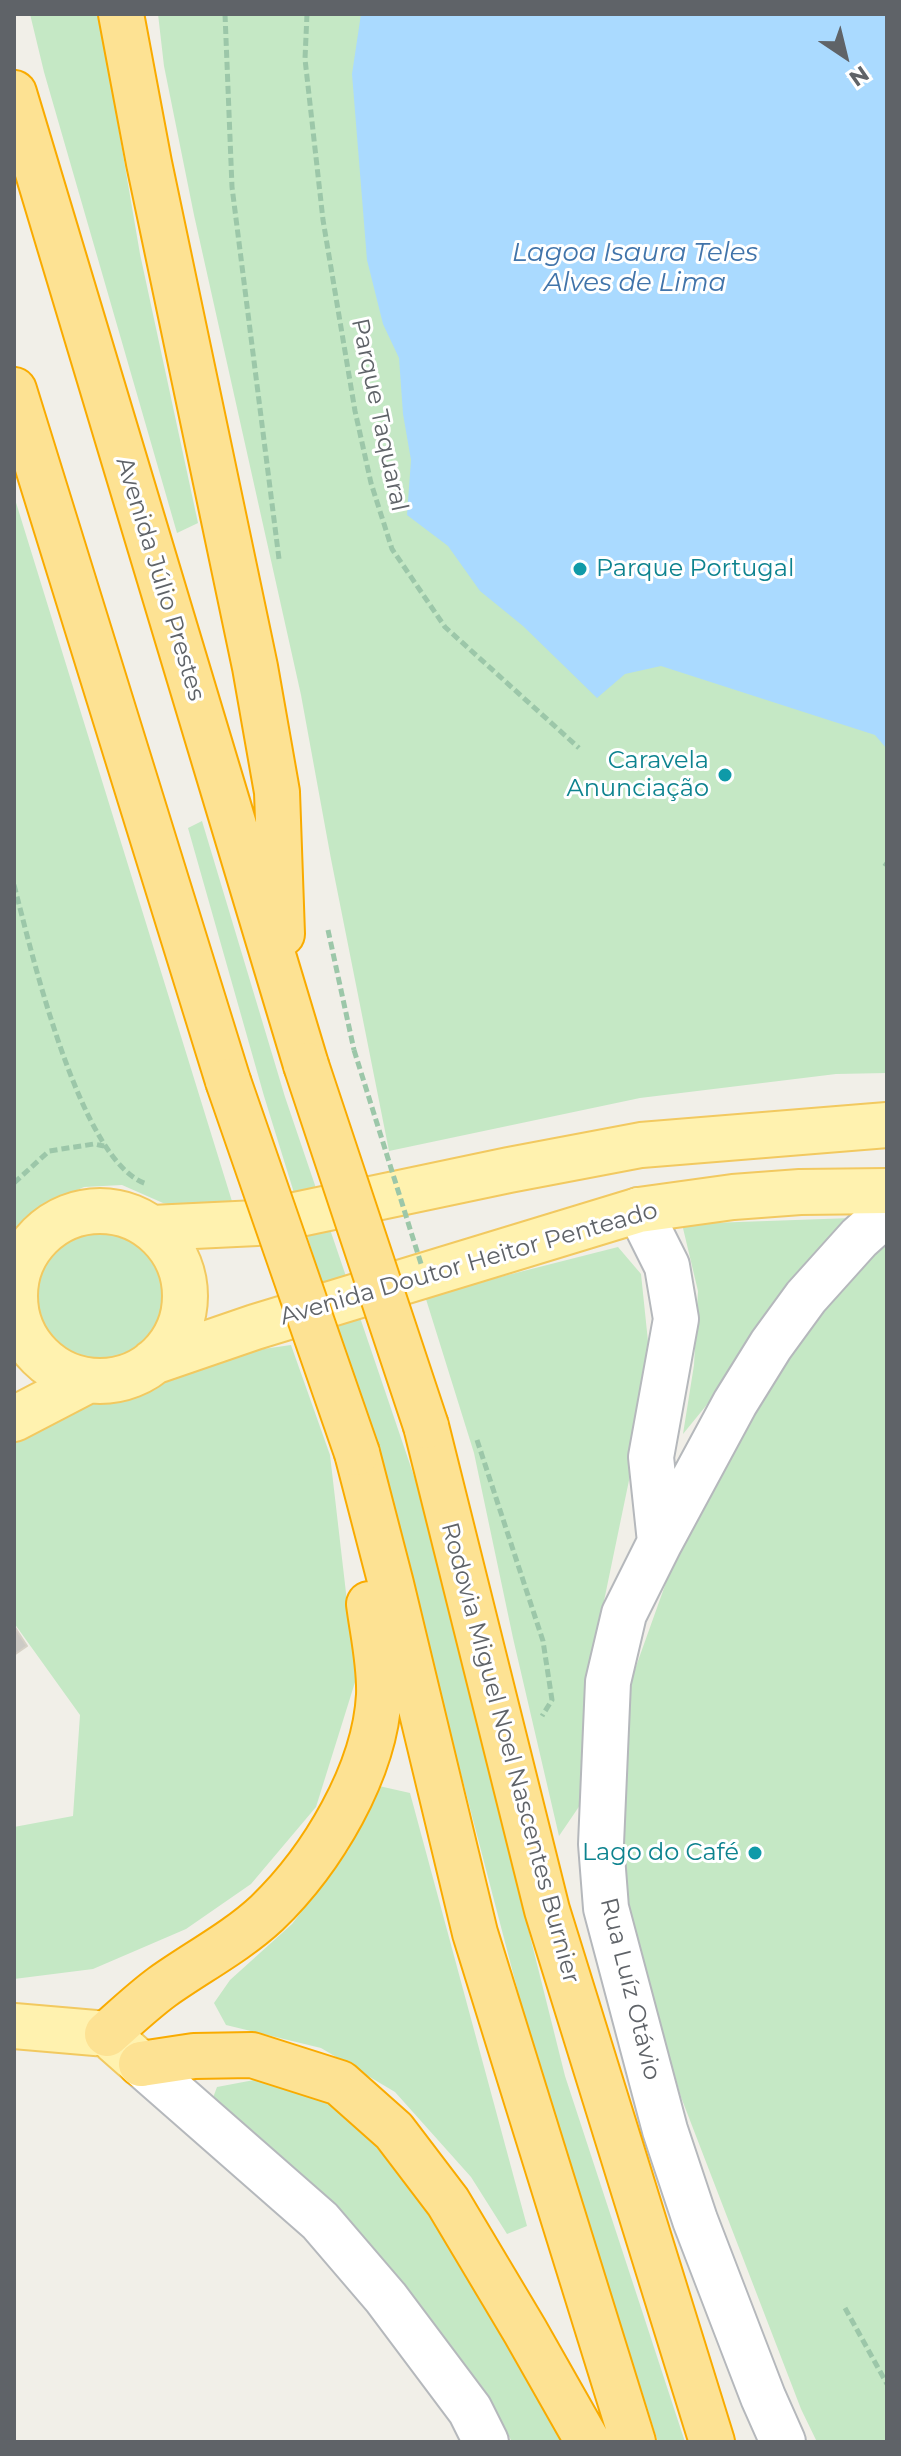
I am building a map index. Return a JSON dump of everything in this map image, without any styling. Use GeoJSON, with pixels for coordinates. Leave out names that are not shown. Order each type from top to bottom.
{"type":"FeatureCollection","features":[{"type":"Feature","properties":{"kind":"highway"},"geometry":{"type":"LineString","coordinates":[[121,14],[149,163],[255,667],[277,792],[285,996]]}},
{"type":"Feature","properties":{"kind":"highway","name":"Avenida Júlio Prestes"},"geometry":{"type":"LineString","coordinates":[[14,93],[306,1065]]}},
{"type":"Feature","properties":{"kind":"highway"},"geometry":{"type":"LineString","coordinates":[[14,390],[228,1081],[359,1463],[475,1933],[633,2442]]}},
{"type":"Feature","properties":{"kind":"highway","name":"Rodovia Miguel Noel Nascentes Burnier"},"geometry":{"type":"LineString","coordinates":[[306,1065],[426,1426],[547,1910],[712,2442]]}},
{"type":"Feature","properties":{"kind":"highway"},"geometry":{"type":"LineString","coordinates":[[107,2034],[161,1988],[266,1913],[313,1863],[343,1812],[369,1749],[379,1696],[378,1656],[361,1544],[359,1463]]}},
{"type":"Feature","properties":{"kind":"highway"},"geometry":{"type":"LineString","coordinates":[[141,2064],[194,2056],[252,2055],[340,2083],[394,2131],[448,2202],[588,2442]]}},
{"type":"Feature","properties":{"kind":"main road"},"geometry":{"type":"LineString","coordinates":[[152,1228],[257,1223],[641,1145],[887,1125]]}},
{"type":"Feature","properties":{"kind":"main road","name":"Avenida Doutor Heitor Penteado"},"geometry":{"type":"LineString","coordinates":[[153,1362],[255,1327],[639,1210],[733,1197],[887,1191]]}},
{"type":"Feature","properties":{"kind":"main road"},"geometry":{"type":"LineString","coordinates":[[103,1211],[128,1215],[152,1228],[172,1249],[183,1275],[185,1304],[178,1332],[161,1356],[137,1373],[113,1381],[87,1381],[63,1373],[42,1359],[26,1340],[17,1317],[14,1292],[21,1266],[34,1243],[53,1225],[77,1214],[103,1211]]}},
{"type":"Feature","properties":{"kind":"main road"},"geometry":{"type":"LineString","coordinates":[[14,1419],[87,1381]]}},
{"type":"Feature","properties":{"kind":"main road"},"geometry":{"type":"LineString","coordinates":[[14,2026],[107,2034],[141,2064]]}},
{"type":"Feature","properties":{"kind":"street"},"geometry":{"type":"LineString","coordinates":[[639,1210],[667,1266],[676,1319],[651,1457],[660,1542]]}},
{"type":"Feature","properties":{"kind":"street","name":"Rua Luíz Otávio"},"geometry":{"type":"LineString","coordinates":[[783,2442],[734,2324],[665,2130],[606,1908],[601,1844],[608,1682],[624,1614],[713,1441],[771,1345],[806,1297],[835,1263],[887,1213]]}},
{"type":"Feature","properties":{"kind":"street"},"geometry":{"type":"LineString","coordinates":[[141,2064],[320,2221],[386,2298],[470,2410],[486,2442]]}},
{"type":"Feature","properties":{"kind":"path"},"geometry":{"type":"LineString","coordinates":[[225,14],[232,187],[281,572]]}},
{"type":"Feature","properties":{"kind":"path","name":"Parque Taquaral"},"geometry":{"type":"LineString","coordinates":[[307,14],[305,59],[323,220],[355,411],[371,483],[392,549],[445,627],[579,748]]}},
{"type":"Feature","properties":{"kind":"path"},"geometry":{"type":"LineString","coordinates":[[14,885],[52,1028],[87,1113],[105,1146],[135,1181],[149,1185]]}},
{"type":"Feature","properties":{"kind":"path"},"geometry":{"type":"LineString","coordinates":[[326,924],[354,1050],[424,1274]]}},
{"type":"Feature","properties":{"kind":"path"},"geometry":{"type":"LineString","coordinates":[[14,1183],[49,1151],[94,1144],[105,1146]]}},
{"type":"Feature","properties":{"kind":"path"},"geometry":{"type":"LineString","coordinates":[[476,1438],[543,1641],[552,1700],[537,1724],[504,1738]]}},
{"type":"Feature","properties":{"kind":"path"},"geometry":{"type":"LineString","coordinates":[[845,2308],[887,2384]]}},
{"type":"Feature","properties":{"kind":"green space"},"geometry":{"type":"Polygon","coordinates":[[[30,14],[99,14],[140,254],[198,523],[177,533],[44,72],[30,14]]]}},
{"type":"Feature","properties":{"kind":"green space","name":"Parque Portugal"},"geometry":{"type":"Polygon","coordinates":[[[158,14],[887,14],[887,1073],[836,1074],[640,1098],[389,1151],[301,695],[194,215],[164,66],[158,14]]]}},
{"type":"Feature","properties":{"kind":"green space"},"geometry":{"type":"Polygon","coordinates":[[[14,496],[235,1211],[199,1210],[163,1203],[122,1185],[84,1187],[44,1205],[14,1247],[14,496]]]}},
{"type":"Feature","properties":{"kind":"green space"},"geometry":{"type":"Polygon","coordinates":[[[202,821],[285,1097],[418,1488],[565,2076],[685,2442],[658,2442],[535,2057],[391,1506],[264,1096],[188,828],[202,821]]]}},
{"type":"Feature","properties":{"kind":"green space"},"geometry":{"type":"Polygon","coordinates":[[[852,1218],[783,1290],[736,1369],[683,1434],[694,1365],[698,1291],[682,1224],[852,1218]]]}},
{"type":"Feature","properties":{"kind":"green space"},"geometry":{"type":"Polygon","coordinates":[[[102,1222],[131,1228],[155,1244],[171,1268],[177,1297],[171,1326],[155,1350],[131,1366],[102,1372],[73,1366],[49,1350],[33,1326],[27,1297],[33,1268],[49,1244],[73,1228],[102,1222]]]}},
{"type":"Feature","properties":{"kind":"green space","name":"Lago do Café"},"geometry":{"type":"Polygon","coordinates":[[[887,1240],[887,2442],[817,2442],[801,2409],[681,2097],[629,1919],[618,1788],[629,1686],[678,1549],[765,1384],[835,1283],[887,1240]]]}},
{"type":"Feature","properties":{"kind":"green space"},"geometry":{"type":"Polygon","coordinates":[[[618,1247],[641,1274],[649,1351],[633,1461],[587,1683],[591,1789],[559,1836],[474,1453],[425,1296],[618,1247]]]}},
{"type":"Feature","properties":{"kind":"green space"},"geometry":{"type":"Polygon","coordinates":[[[291,1345],[330,1455],[356,1679],[316,1807],[251,1884],[186,1929],[93,1969],[14,1979],[14,1827],[73,1816],[80,1715],[14,1623],[14,1440],[62,1413],[200,1358],[291,1345]]]}},
{"type":"Feature","properties":{"kind":"green space"},"geometry":{"type":"Polygon","coordinates":[[[379,1786],[410,1793],[527,2226],[507,2234],[471,2177],[395,2092],[321,2048],[226,2025],[214,2003],[230,1980],[292,1924],[348,1851],[379,1786]]]}},
{"type":"Feature","properties":{"kind":"green space"},"geometry":{"type":"Polygon","coordinates":[[[254,2080],[334,2101],[413,2182],[570,2442],[512,2442],[484,2389],[410,2295],[208,2111],[217,2087],[254,2080]]]}},
{"type":"Feature","properties":{"kind":"water","name":"Lagoa Isaura Teles Alves de Lima"},"geometry":{"type":"Polygon","coordinates":[[[361,14],[887,14],[887,749],[875,735],[661,666],[625,674],[597,698],[523,626],[480,591],[448,546],[407,515],[411,460],[403,414],[399,358],[383,324],[367,260],[352,74],[361,14]]]}},
{"type":"Feature","properties":{"kind":"building"},"geometry":{"type":"Polygon","coordinates":[[[14,1626],[27,1646],[14,1655],[14,1626]]]}},
{"type":"Feature","properties":{"kind":"place","name":"Parque Portugal"},"geometry":{"type":"Point","coordinates":[580,569]}},
{"type":"Feature","properties":{"kind":"place","name":"Caravela Anunciação"},"geometry":{"type":"Point","coordinates":[725,775]}},
{"type":"Feature","properties":{"kind":"place","name":"Lago do Café"},"geometry":{"type":"Point","coordinates":[755,1853]}}]}
